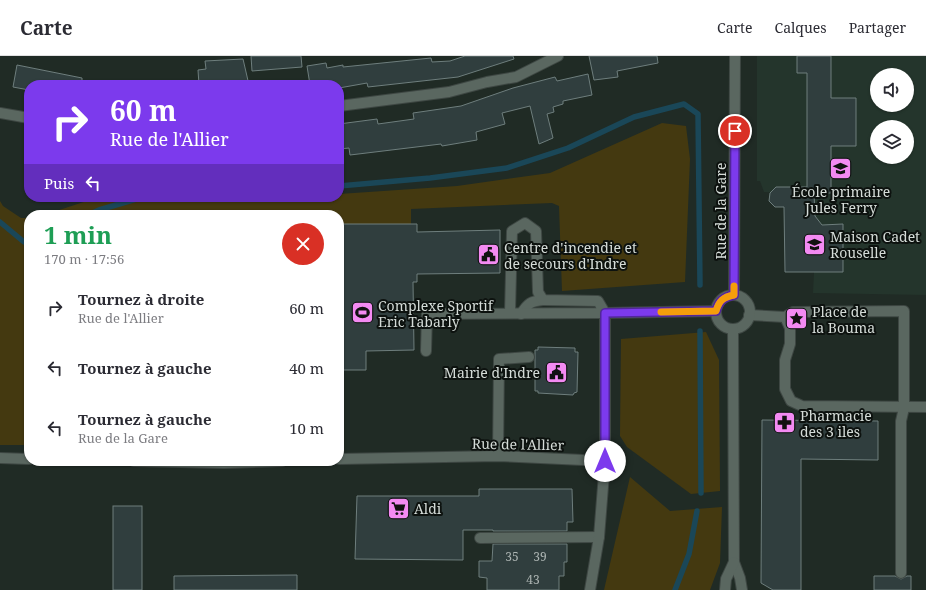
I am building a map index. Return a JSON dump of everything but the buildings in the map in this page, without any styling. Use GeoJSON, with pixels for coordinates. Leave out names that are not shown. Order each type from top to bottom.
{"type":"FeatureCollection","features":[{"type":"Feature","properties":{"kind":"street"},"geometry":{"type":"LineString","coordinates":[[344,105],[450,92],[487,82],[516,77],[558,56]]}},
{"type":"Feature","properties":{"kind":"street","name":"Rue de la Gare"},"geometry":{"type":"LineString","coordinates":[[734,295],[735,56]]}},
{"type":"Feature","properties":{"kind":"street"},"geometry":{"type":"LineString","coordinates":[[0,113],[24,117]]}},
{"type":"Feature","properties":{"kind":"street"},"geometry":{"type":"LineString","coordinates":[[510,313],[512,231],[524,223],[536,231],[538,292],[543,300]]}},
{"type":"Feature","properties":{"kind":"street"},"geometry":{"type":"LineString","coordinates":[[734,295],[742,297],[750,310],[748,320],[742,327],[733,329],[726,328],[720,324],[716,311],[719,303],[725,297],[734,295]]}},
{"type":"Feature","properties":{"kind":"street"},"geometry":{"type":"LineString","coordinates":[[521,314],[525,307],[532,301],[543,300],[598,301],[605,313],[605,461],[599,537],[590,590]]}},
{"type":"Feature","properties":{"kind":"street"},"geometry":{"type":"LineString","coordinates":[[426,351],[427,314],[716,311]]}},
{"type":"Feature","properties":{"kind":"street"},"geometry":{"type":"LineString","coordinates":[[749,315],[785,317],[793,312],[904,311],[904,408],[901,421],[901,574]]}},
{"type":"Feature","properties":{"kind":"street"},"geometry":{"type":"LineString","coordinates":[[785,317],[790,328],[790,344],[785,360],[785,389],[791,401],[802,406],[926,407]]}},
{"type":"Feature","properties":{"kind":"street"},"geometry":{"type":"LineString","coordinates":[[733,329],[734,562],[740,578],[742,590]]}},
{"type":"Feature","properties":{"kind":"street"},"geometry":{"type":"LineString","coordinates":[[498,456],[498,359],[529,357]]}},
{"type":"Feature","properties":{"kind":"street","name":"Rue de l'Allier"},"geometry":{"type":"LineString","coordinates":[[344,459],[498,456],[605,461]]}},
{"type":"Feature","properties":{"kind":"street"},"geometry":{"type":"LineString","coordinates":[[0,458],[24,459]]}},
{"type":"Feature","properties":{"kind":"street"},"geometry":{"type":"LineString","coordinates":[[480,538],[599,537]]}},
{"type":"Feature","properties":{"kind":"street"},"geometry":{"type":"LineString","coordinates":[[725,590],[726,578],[734,562]]}},
{"type":"Feature","properties":{"kind":"shaded area","name":"École primaire Jules Ferry"},"geometry":{"type":"Polygon","coordinates":[[[757,56],[926,56],[926,295],[813,293],[814,272],[785,272],[784,209],[789,201],[781,193],[764,192],[760,181],[757,181],[757,56]]]}},
{"type":"Feature","properties":{"kind":"shaded area"},"geometry":{"type":"Polygon","coordinates":[[[662,123],[686,126],[690,159],[685,282],[562,291],[559,206],[552,203],[411,209],[411,224],[344,224],[344,210],[59,210],[84,202],[344,202],[344,194],[457,186],[550,173],[662,123]]]}},
{"type":"Feature","properties":{"kind":"shaded area"},"geometry":{"type":"Polygon","coordinates":[[[0,201],[3,206],[21,218],[24,218],[24,445],[0,445],[0,201]]]}},
{"type":"Feature","properties":{"kind":"shaded area"},"geometry":{"type":"Polygon","coordinates":[[[706,332],[719,360],[720,491],[691,494],[627,447],[620,436],[621,339],[706,332]]]}},
{"type":"Feature","properties":{"kind":"shaded area"},"geometry":{"type":"Polygon","coordinates":[[[630,477],[670,511],[722,507],[720,563],[710,590],[604,590],[630,477]]]}},
{"type":"Feature","properties":{"kind":"waterway"},"geometry":{"type":"LineString","coordinates":[[344,186],[430,178],[507,168],[568,148],[634,117],[684,104],[698,114],[700,285]]}},
{"type":"Feature","properties":{"kind":"waterway"},"geometry":{"type":"LineString","coordinates":[[99,210],[126,202]]}},
{"type":"Feature","properties":{"kind":"waterway"},"geometry":{"type":"LineString","coordinates":[[0,222],[24,242]]}},
{"type":"Feature","properties":{"kind":"waterway"},"geometry":{"type":"LineString","coordinates":[[700,331],[701,493]]}},
{"type":"Feature","properties":{"kind":"waterway"},"geometry":{"type":"LineString","coordinates":[[675,590],[689,554],[697,511]]}},
{"type":"Feature","properties":{"kind":"slow traffic"},"geometry":{"type":"LineString","coordinates":[[661,312],[716,311],[719,303],[725,297],[734,295],[734,286]]}},
{"type":"Feature","properties":{"kind":"place","name":"École primaire Jules Ferry"},"geometry":{"type":"Point","coordinates":[841,169]}},
{"type":"Feature","properties":{"kind":"place","name":"Maison Cadet Rouselle"},"geometry":{"type":"Point","coordinates":[814,244]}},
{"type":"Feature","properties":{"kind":"place","name":"Centre d'incendie et de secours d'Indre"},"geometry":{"type":"Point","coordinates":[488,255]}},
{"type":"Feature","properties":{"kind":"place","name":"Complexe Sportif Eric Tabarly"},"geometry":{"type":"Point","coordinates":[363,313]}},
{"type":"Feature","properties":{"kind":"place","name":"Place de la Bouma"},"geometry":{"type":"Point","coordinates":[796,319]}},
{"type":"Feature","properties":{"kind":"place","name":"Mairie d'Indre"},"geometry":{"type":"Point","coordinates":[556,372]}},
{"type":"Feature","properties":{"kind":"place","name":"Pharmacie des 3 iles"},"geometry":{"type":"Point","coordinates":[784,423]}},
{"type":"Feature","properties":{"kind":"place","name":"Aldi"},"geometry":{"type":"Point","coordinates":[399,508]}},
{"type":"Feature","properties":{"kind":"route"},"geometry":{"type":"LineString","coordinates":[[605,461],[605,313],[716,311],[719,303],[725,297],[734,295],[735,131]]}}]}
